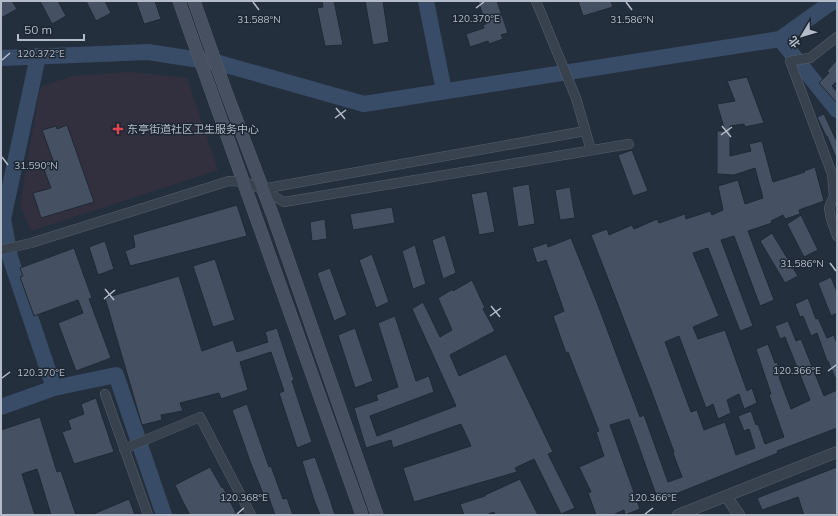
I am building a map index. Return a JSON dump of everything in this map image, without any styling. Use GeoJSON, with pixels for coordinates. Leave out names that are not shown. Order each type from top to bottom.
{"type":"FeatureCollection","features":[{"type":"Feature","properties":{"kind":"main road"},"geometry":{"type":"LineString","coordinates":[[179,1],[362,515]]}},
{"type":"Feature","properties":{"kind":"main road"},"geometry":{"type":"LineString","coordinates":[[194,1],[209,46],[273,216],[377,515]]}},
{"type":"Feature","properties":{"kind":"street"},"geometry":{"type":"LineString","coordinates":[[536,1],[576,98],[591,150]]}},
{"type":"Feature","properties":{"kind":"street"},"geometry":{"type":"LineString","coordinates":[[837,37],[810,58],[790,61],[832,174],[834,196],[829,208],[837,236]]}},
{"type":"Feature","properties":{"kind":"street"},"geometry":{"type":"LineString","coordinates":[[262,189],[585,131]]}},
{"type":"Feature","properties":{"kind":"street"},"geometry":{"type":"LineString","coordinates":[[1,250],[31,243],[229,181],[243,181],[262,189],[284,202],[629,144]]}},
{"type":"Feature","properties":{"kind":"street"},"geometry":{"type":"LineString","coordinates":[[105,394],[148,515]]}},
{"type":"Feature","properties":{"kind":"street"},"geometry":{"type":"LineString","coordinates":[[124,449],[200,417],[250,515]]}},
{"type":"Feature","properties":{"kind":"street"},"geometry":{"type":"LineString","coordinates":[[678,515],[837,452]]}},
{"type":"Feature","properties":{"kind":"street"},"geometry":{"type":"LineString","coordinates":[[726,496],[731,515]]}},
{"type":"Feature","properties":{"kind":"street"},"geometry":{"type":"LineString","coordinates":[[726,496],[739,515]]}},
{"type":"Feature","properties":{"kind":"shaded area","name":"东亭街道社区卫生服务中心"},"geometry":{"type":"Polygon","coordinates":[[[129,72],[187,78],[218,170],[31,231],[20,205],[40,87],[72,76],[129,72]]]}},
{"type":"Feature","properties":{"kind":"building"},"geometry":{"type":"Polygon","coordinates":[[[1,1],[12,1],[17,9],[1,18],[1,1]]]}},
{"type":"Feature","properties":{"kind":"building"},"geometry":{"type":"Polygon","coordinates":[[[40,1],[58,1],[66,16],[52,24],[40,1]]]}},
{"type":"Feature","properties":{"kind":"building"},"geometry":{"type":"Polygon","coordinates":[[[86,1],[105,1],[111,13],[96,21],[86,1]]]}},
{"type":"Feature","properties":{"kind":"building"},"geometry":{"type":"Polygon","coordinates":[[[136,1],[155,1],[161,19],[144,24],[136,1]]]}},
{"type":"Feature","properties":{"kind":"building"},"geometry":{"type":"Polygon","coordinates":[[[322,1],[334,1],[343,45],[325,46],[317,8],[323,7],[322,1]]]}},
{"type":"Feature","properties":{"kind":"building"},"geometry":{"type":"Polygon","coordinates":[[[365,1],[383,1],[389,42],[373,45],[365,1]]]}},
{"type":"Feature","properties":{"kind":"building"},"geometry":{"type":"Polygon","coordinates":[[[478,1],[497,1],[508,33],[501,35],[503,39],[489,44],[488,41],[470,47],[466,34],[484,28],[483,25],[486,24],[478,1]]]}},
{"type":"Feature","properties":{"kind":"building"},"geometry":{"type":"Polygon","coordinates":[[[578,1],[611,1],[613,7],[583,16],[578,1]]]}},
{"type":"Feature","properties":{"kind":"building"},"geometry":{"type":"Polygon","coordinates":[[[837,60],[837,81],[832,86],[837,92],[837,103],[819,83],[829,73],[827,71],[837,60]]]}},
{"type":"Feature","properties":{"kind":"building"},"geometry":{"type":"Polygon","coordinates":[[[747,77],[764,123],[745,127],[744,124],[730,126],[730,156],[751,151],[749,144],[762,141],[773,182],[805,172],[804,171],[815,167],[824,201],[799,210],[800,214],[785,219],[783,215],[771,221],[772,223],[748,231],[774,300],[760,306],[734,236],[721,240],[753,326],[740,331],[708,248],[693,253],[719,316],[693,327],[698,339],[725,330],[747,391],[752,388],[757,403],[744,409],[739,394],[727,400],[731,413],[718,419],[713,404],[706,408],[679,336],[665,342],[691,412],[697,410],[704,430],[725,422],[736,455],[755,448],[749,429],[744,431],[738,416],[751,411],[756,425],[758,424],[765,444],[784,437],[769,395],[771,394],[756,349],[768,344],[775,363],[777,362],[782,375],[779,377],[791,409],[810,400],[785,337],[780,339],[775,326],[788,321],[796,341],[801,339],[824,396],[837,390],[837,428],[777,451],[778,453],[678,493],[678,495],[659,503],[629,419],[610,425],[640,509],[625,515],[624,510],[613,515],[596,515],[588,493],[591,492],[579,467],[604,456],[596,432],[599,431],[568,352],[566,353],[553,316],[564,311],[546,260],[537,263],[532,248],[547,243],[548,247],[571,238],[640,417],[644,415],[668,482],[682,477],[651,390],[591,235],[607,229],[609,235],[632,225],[634,229],[657,219],[659,223],[685,214],[686,219],[710,211],[712,215],[723,210],[718,186],[738,180],[745,204],[763,198],[755,168],[734,175],[717,174],[717,131],[725,131],[717,104],[735,101],[727,81],[747,77]]]}},
{"type":"Feature","properties":{"kind":"building"},"geometry":{"type":"Polygon","coordinates":[[[824,114],[837,142],[837,160],[817,117],[824,114]]]}},
{"type":"Feature","properties":{"kind":"building"},"geometry":{"type":"Polygon","coordinates":[[[67,125],[94,202],[41,218],[33,193],[51,188],[43,167],[54,163],[42,130],[56,126],[57,129],[67,125]]]}},
{"type":"Feature","properties":{"kind":"building"},"geometry":{"type":"Polygon","coordinates":[[[632,150],[648,191],[633,196],[618,155],[632,150]]]}},
{"type":"Feature","properties":{"kind":"building"},"geometry":{"type":"Polygon","coordinates":[[[529,184],[535,224],[518,227],[512,187],[529,184]]]}},
{"type":"Feature","properties":{"kind":"building"},"geometry":{"type":"Polygon","coordinates":[[[570,187],[575,218],[560,220],[555,190],[570,187]]]}},
{"type":"Feature","properties":{"kind":"building"},"geometry":{"type":"Polygon","coordinates":[[[487,191],[495,232],[479,235],[471,194],[487,191]]]}},
{"type":"Feature","properties":{"kind":"building"},"geometry":{"type":"Polygon","coordinates":[[[237,205],[247,236],[130,266],[125,251],[135,247],[133,235],[237,205]]]}},
{"type":"Feature","properties":{"kind":"building"},"geometry":{"type":"Polygon","coordinates":[[[392,207],[395,223],[353,230],[350,214],[392,207]]]}},
{"type":"Feature","properties":{"kind":"building"},"geometry":{"type":"Polygon","coordinates":[[[801,215],[818,250],[804,257],[787,224],[801,215]]]}},
{"type":"Feature","properties":{"kind":"building"},"geometry":{"type":"Polygon","coordinates":[[[325,219],[327,239],[312,241],[310,222],[325,219]]]}},
{"type":"Feature","properties":{"kind":"building"},"geometry":{"type":"Polygon","coordinates":[[[772,233],[798,276],[785,283],[760,241],[772,233]]]}},
{"type":"Feature","properties":{"kind":"building"},"geometry":{"type":"Polygon","coordinates":[[[445,235],[456,273],[443,279],[432,240],[445,235]]]}},
{"type":"Feature","properties":{"kind":"building"},"geometry":{"type":"Polygon","coordinates":[[[105,241],[114,269],[98,275],[89,247],[105,241]]]}},
{"type":"Feature","properties":{"kind":"building"},"geometry":{"type":"Polygon","coordinates":[[[415,245],[426,284],[413,289],[402,251],[415,245]]]}},
{"type":"Feature","properties":{"kind":"building"},"geometry":{"type":"Polygon","coordinates":[[[74,248],[92,298],[89,299],[111,358],[76,371],[58,323],[83,313],[78,300],[34,316],[20,277],[23,276],[20,268],[74,248]]]}},
{"type":"Feature","properties":{"kind":"building"},"geometry":{"type":"Polygon","coordinates":[[[372,254],[389,302],[376,308],[359,260],[372,254]]]}},
{"type":"Feature","properties":{"kind":"building"},"geometry":{"type":"Polygon","coordinates":[[[215,259],[235,320],[213,327],[193,266],[215,259]]]}},
{"type":"Feature","properties":{"kind":"building"},"geometry":{"type":"Polygon","coordinates":[[[330,268],[347,315],[334,321],[317,273],[330,268]]]}},
{"type":"Feature","properties":{"kind":"building"},"geometry":{"type":"Polygon","coordinates":[[[179,276],[202,351],[233,340],[237,352],[268,342],[265,332],[277,328],[294,380],[292,381],[312,442],[297,448],[279,393],[284,391],[271,352],[240,362],[248,390],[221,399],[219,393],[180,403],[183,411],[161,415],[162,420],[142,425],[105,298],[179,276]]]}},
{"type":"Feature","properties":{"kind":"building"},"geometry":{"type":"Polygon","coordinates":[[[831,277],[837,292],[837,313],[831,316],[818,283],[831,277]]]}},
{"type":"Feature","properties":{"kind":"building"},"geometry":{"type":"Polygon","coordinates":[[[472,280],[485,308],[483,309],[495,331],[450,355],[459,376],[506,354],[553,452],[548,454],[575,508],[561,514],[534,459],[515,468],[517,472],[414,502],[403,468],[471,446],[461,424],[393,448],[391,440],[366,448],[354,408],[378,400],[376,395],[398,387],[378,323],[395,316],[416,381],[429,376],[434,392],[370,416],[377,436],[456,406],[412,309],[423,302],[440,337],[452,330],[438,298],[472,280]]]}},
{"type":"Feature","properties":{"kind":"building"},"geometry":{"type":"Polygon","coordinates":[[[808,298],[816,319],[818,318],[827,338],[834,335],[837,344],[837,382],[827,361],[817,333],[811,336],[803,316],[800,317],[795,304],[808,298]]]}},
{"type":"Feature","properties":{"kind":"building"},"geometry":{"type":"Polygon","coordinates":[[[355,328],[373,381],[355,388],[338,335],[355,328]]]}},
{"type":"Feature","properties":{"kind":"building"},"geometry":{"type":"Polygon","coordinates":[[[96,398],[114,452],[74,464],[62,432],[71,429],[68,420],[84,414],[81,404],[96,398]]]}},
{"type":"Feature","properties":{"kind":"building"},"geometry":{"type":"Polygon","coordinates":[[[247,404],[269,467],[271,466],[283,499],[287,498],[293,515],[275,515],[268,495],[264,496],[232,410],[247,404]]]}},
{"type":"Feature","properties":{"kind":"building"},"geometry":{"type":"Polygon","coordinates":[[[40,417],[57,472],[61,471],[76,515],[51,515],[37,469],[22,474],[35,515],[1,515],[1,430],[40,417]]]}},
{"type":"Feature","properties":{"kind":"building"},"geometry":{"type":"Polygon","coordinates":[[[315,457],[335,515],[320,515],[314,500],[302,461],[315,457]]]}},
{"type":"Feature","properties":{"kind":"building"},"geometry":{"type":"Polygon","coordinates":[[[210,467],[222,488],[223,487],[237,515],[190,515],[175,485],[210,467]]]}},
{"type":"Feature","properties":{"kind":"building"},"geometry":{"type":"Polygon","coordinates":[[[837,467],[837,515],[804,515],[798,497],[762,510],[757,498],[837,467]]]}},
{"type":"Feature","properties":{"kind":"building"},"geometry":{"type":"Polygon","coordinates":[[[520,479],[538,515],[495,515],[494,512],[486,515],[464,515],[460,504],[485,496],[520,479]]]}},
{"type":"Feature","properties":{"kind":"building"},"geometry":{"type":"Polygon","coordinates":[[[129,499],[135,515],[91,515],[129,499]]]}},
{"type":"Feature","properties":{"kind":"waterway"},"geometry":{"type":"LineString","coordinates":[[426,1],[444,91]]}},
{"type":"Feature","properties":{"kind":"waterway"},"geometry":{"type":"LineString","coordinates":[[1,58],[148,52],[219,63],[364,104],[780,39],[829,4],[836,1]]}},
{"type":"Feature","properties":{"kind":"waterway"},"geometry":{"type":"LineString","coordinates":[[780,39],[837,110]]}},
{"type":"Feature","properties":{"kind":"waterway"},"geometry":{"type":"LineString","coordinates":[[1,407],[54,388],[10,257],[3,219],[38,56]]}},
{"type":"Feature","properties":{"kind":"waterway"},"geometry":{"type":"LineString","coordinates":[[54,388],[116,375],[164,515]]}},
{"type":"Feature","properties":{"kind":"place","name":"东亭街道社区卫生服务中心"},"geometry":{"type":"Point","coordinates":[118,129]}}]}
